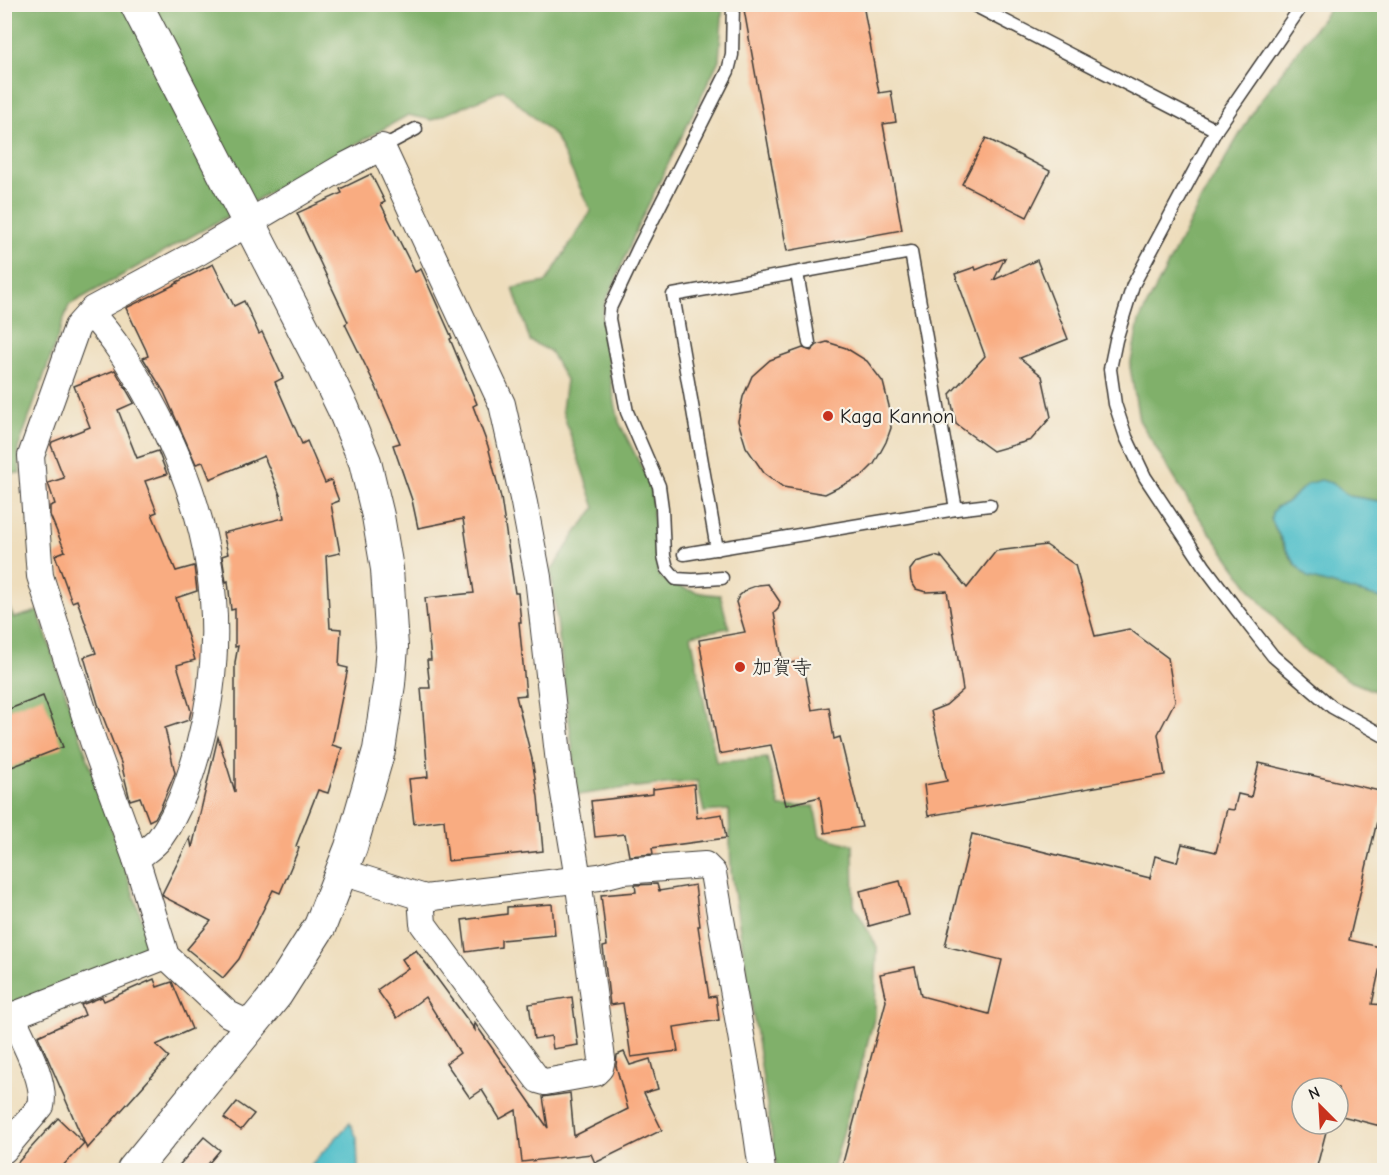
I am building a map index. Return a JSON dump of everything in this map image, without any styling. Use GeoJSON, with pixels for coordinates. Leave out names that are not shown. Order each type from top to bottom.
{"type":"FeatureCollection","features":[{"type":"Feature","properties":{"kind":"street"},"geometry":{"type":"LineString","coordinates":[[133,1170],[276,995],[320,926],[342,872],[380,750],[392,647],[387,568],[365,462],[316,354],[136,4]]}},
{"type":"Feature","properties":{"kind":"street"},"geometry":{"type":"LineString","coordinates":[[251,1025],[228,1014],[166,956],[136,859],[93,741],[40,576],[31,456],[77,327],[93,309],[382,147],[502,404],[538,577],[559,763],[578,879],[602,1059],[600,1068],[595,1073],[545,1082],[538,1080],[423,924],[421,897]]}},
{"type":"Feature","properties":{"kind":"street"},"geometry":{"type":"LineString","coordinates":[[90,313],[110,334],[161,420],[203,528],[212,584],[215,623],[212,680],[204,729],[179,807],[159,839],[136,859]]}},
{"type":"Feature","properties":{"kind":"street"},"geometry":{"type":"LineString","coordinates":[[342,872],[425,898],[599,877],[623,871],[705,865],[713,873],[762,1170]]}},
{"type":"Feature","properties":{"kind":"street"},"geometry":{"type":"LineString","coordinates":[[4,1150],[41,1106],[43,1097],[40,1083],[8,1018],[166,956]]}},
{"type":"Feature","properties":{"kind":"lane"},"geometry":{"type":"LineString","coordinates":[[722,578],[676,579],[667,568],[664,556],[659,486],[627,412],[609,319],[610,308],[638,249],[728,71],[732,55],[733,4]]}},
{"type":"Feature","properties":{"kind":"lane"},"geometry":{"type":"LineString","coordinates":[[972,4],[1216,130]]}},
{"type":"Feature","properties":{"kind":"lane"},"geometry":{"type":"LineString","coordinates":[[1303,4],[1216,130],[1133,285],[1116,340],[1110,369],[1115,404],[1126,437],[1145,477],[1204,566],[1273,656],[1332,707],[1384,736]]}},
{"type":"Feature","properties":{"kind":"lane"},"geometry":{"type":"LineString","coordinates":[[382,147],[416,129]]}},
{"type":"Feature","properties":{"kind":"lane"},"geometry":{"type":"LineString","coordinates":[[717,549],[673,295],[911,252],[956,509]]}},
{"type":"Feature","properties":{"kind":"lane"},"geometry":{"type":"LineString","coordinates":[[796,273],[809,343]]}},
{"type":"Feature","properties":{"kind":"lane"},"geometry":{"type":"LineString","coordinates":[[684,555],[990,505]]}},
{"type":"Feature","properties":{"kind":"green space"},"geometry":{"type":"Polygon","coordinates":[[[5,5],[723,5],[719,60],[637,228],[605,302],[602,315],[619,422],[651,486],[658,575],[688,589],[720,595],[729,628],[691,635],[716,762],[767,758],[780,807],[814,806],[820,836],[853,845],[854,905],[877,947],[875,1015],[833,1170],[777,1170],[731,872],[729,810],[704,812],[697,781],[578,795],[551,571],[595,508],[562,410],[566,380],[550,351],[530,341],[513,288],[546,282],[591,211],[555,136],[503,90],[432,120],[408,115],[69,305],[18,449],[20,473],[5,474],[5,5]]]}},
{"type":"Feature","properties":{"kind":"green space"},"geometry":{"type":"Polygon","coordinates":[[[1332,5],[1384,5],[1384,502],[1349,496],[1331,483],[1308,484],[1286,503],[1276,507],[1271,519],[1288,554],[1304,572],[1325,582],[1384,599],[1384,695],[1350,681],[1300,647],[1254,594],[1194,510],[1139,420],[1130,367],[1139,321],[1202,198],[1257,105],[1332,5]]]}},
{"type":"Feature","properties":{"kind":"green space"},"geometry":{"type":"Polygon","coordinates":[[[4,565],[7,603],[14,618],[38,611],[152,949],[4,1007],[4,565]]]}},
{"type":"Feature","properties":{"kind":"water"},"geometry":{"type":"Polygon","coordinates":[[[1321,480],[1331,483],[1349,496],[1384,502],[1384,599],[1308,578],[1286,549],[1271,519],[1272,513],[1276,507],[1286,503],[1308,484],[1321,480]]]}},
{"type":"Feature","properties":{"kind":"water"},"geometry":{"type":"Polygon","coordinates":[[[350,1123],[357,1138],[358,1170],[306,1170],[350,1123]]]}},
{"type":"Feature","properties":{"kind":"building"},"geometry":{"type":"Polygon","coordinates":[[[743,4],[863,4],[879,93],[891,91],[896,122],[883,124],[902,230],[787,251],[743,4]]]}},
{"type":"Feature","properties":{"kind":"building"},"geometry":{"type":"Polygon","coordinates":[[[986,138],[1050,171],[1027,217],[962,184],[986,138]]]}},
{"type":"Feature","properties":{"kind":"building"},"geometry":{"type":"Polygon","coordinates":[[[371,174],[385,202],[381,204],[415,272],[421,269],[452,338],[450,339],[477,404],[473,406],[488,446],[501,498],[515,593],[518,593],[526,695],[516,696],[532,759],[543,851],[448,861],[444,820],[414,824],[409,779],[428,777],[421,688],[430,688],[427,660],[431,660],[425,598],[474,593],[463,519],[418,528],[412,500],[393,445],[400,443],[345,324],[348,322],[297,213],[342,193],[340,189],[371,174]]]}},
{"type":"Feature","properties":{"kind":"building"},"geometry":{"type":"Polygon","coordinates":[[[1005,258],[994,280],[1037,260],[1068,339],[1020,358],[1042,376],[1051,417],[1031,440],[993,451],[956,424],[950,394],[985,356],[955,274],[975,267],[976,270],[1005,258]]]}},
{"type":"Feature","properties":{"kind":"building"},"geometry":{"type":"Polygon","coordinates":[[[213,264],[234,306],[244,301],[259,334],[262,332],[283,378],[275,382],[302,444],[307,441],[325,483],[331,480],[339,501],[331,504],[340,553],[326,556],[330,628],[341,629],[339,666],[348,668],[332,745],[342,748],[328,793],[318,790],[296,846],[299,848],[280,893],[273,890],[239,959],[223,978],[187,949],[211,921],[162,894],[190,838],[192,848],[218,737],[235,792],[235,662],[238,646],[235,647],[235,609],[231,610],[228,581],[226,582],[222,556],[228,554],[223,533],[284,518],[280,495],[264,456],[210,479],[203,462],[196,464],[164,392],[143,358],[148,356],[146,350],[126,308],[213,264]]]}},
{"type":"Feature","properties":{"kind":"building"},"geometry":{"type":"Polygon","coordinates":[[[827,342],[846,348],[867,361],[883,382],[891,428],[874,464],[862,476],[825,494],[783,487],[764,473],[746,447],[738,421],[743,397],[752,376],[770,360],[803,348],[811,351],[817,345],[827,342]]]}},
{"type":"Feature","properties":{"kind":"building"},"geometry":{"type":"Polygon","coordinates":[[[115,370],[134,403],[118,410],[137,458],[158,451],[167,474],[145,481],[157,512],[152,514],[176,571],[194,566],[197,591],[176,598],[195,660],[177,665],[191,711],[189,720],[165,728],[175,773],[160,809],[155,818],[149,821],[140,797],[130,800],[121,763],[98,704],[84,657],[96,653],[77,600],[72,602],[55,555],[65,551],[50,515],[50,506],[55,504],[48,483],[64,478],[51,445],[52,442],[90,427],[74,386],[115,370]]]}},
{"type":"Feature","properties":{"kind":"building"},"geometry":{"type":"Polygon","coordinates":[[[1046,545],[1075,565],[1095,636],[1129,629],[1168,658],[1175,701],[1158,734],[1165,775],[928,816],[924,785],[947,781],[931,711],[946,705],[963,690],[947,591],[926,592],[916,589],[911,581],[910,570],[916,562],[935,556],[941,558],[941,556],[967,588],[996,551],[1046,545]]]}},
{"type":"Feature","properties":{"kind":"building"},"geometry":{"type":"Polygon","coordinates":[[[768,584],[780,602],[774,613],[783,664],[803,661],[812,710],[829,707],[834,739],[840,737],[862,827],[825,833],[820,797],[786,805],[771,745],[719,754],[699,640],[745,632],[736,602],[747,589],[768,584]]]}},
{"type":"Feature","properties":{"kind":"building"},"geometry":{"type":"Polygon","coordinates":[[[43,696],[63,747],[4,770],[4,711],[43,696]]]}},
{"type":"Feature","properties":{"kind":"building"},"geometry":{"type":"Polygon","coordinates":[[[1259,763],[1384,792],[1349,940],[1384,948],[1372,1004],[1384,1005],[1384,1127],[1350,1118],[1350,1076],[1290,1076],[1290,1136],[1325,1136],[1316,1170],[841,1170],[886,1001],[880,974],[915,967],[921,996],[989,1014],[1002,960],[945,946],[972,834],[1150,878],[1155,856],[1177,862],[1182,844],[1216,852],[1227,809],[1234,810],[1238,794],[1251,797],[1259,763]]]}},
{"type":"Feature","properties":{"kind":"building"},"geometry":{"type":"Polygon","coordinates":[[[694,784],[697,818],[722,814],[726,838],[652,848],[653,854],[629,856],[625,834],[595,837],[591,801],[653,794],[653,789],[694,784]]]}},
{"type":"Feature","properties":{"kind":"building"},"geometry":{"type":"Polygon","coordinates":[[[900,881],[909,915],[869,926],[860,891],[900,881]]]}},
{"type":"Feature","properties":{"kind":"building"},"geometry":{"type":"Polygon","coordinates":[[[657,884],[659,891],[695,885],[700,926],[698,926],[709,997],[716,996],[719,1020],[674,1027],[678,1051],[631,1057],[623,1003],[610,1005],[603,947],[607,946],[601,895],[636,892],[635,885],[657,884]]]}},
{"type":"Feature","properties":{"kind":"building"},"geometry":{"type":"Polygon","coordinates":[[[552,904],[555,935],[501,940],[501,947],[466,952],[462,920],[507,914],[507,907],[552,904]]]}},
{"type":"Feature","properties":{"kind":"building"},"geometry":{"type":"Polygon","coordinates":[[[416,950],[475,1030],[474,1022],[548,1128],[543,1097],[570,1093],[574,1136],[628,1109],[616,1066],[617,1055],[624,1052],[630,1065],[650,1059],[658,1089],[644,1093],[662,1130],[595,1163],[591,1154],[522,1162],[516,1110],[500,1119],[482,1090],[470,1098],[446,1063],[460,1053],[425,997],[397,1018],[377,990],[408,968],[402,959],[416,950]]]}},
{"type":"Feature","properties":{"kind":"building"},"geometry":{"type":"Polygon","coordinates":[[[154,979],[157,987],[172,982],[192,1029],[156,1045],[169,1057],[87,1149],[38,1036],[85,1015],[81,1005],[102,997],[104,1001],[154,979]]]}},
{"type":"Feature","properties":{"kind":"building"},"geometry":{"type":"Polygon","coordinates":[[[572,997],[578,1045],[553,1049],[551,1036],[534,1039],[529,1004],[572,997]]]}},
{"type":"Feature","properties":{"kind":"building"},"geometry":{"type":"Polygon","coordinates":[[[237,1102],[254,1114],[241,1130],[224,1118],[237,1102]]]}},
{"type":"Feature","properties":{"kind":"building"},"geometry":{"type":"Polygon","coordinates":[[[58,1118],[84,1143],[59,1170],[11,1170],[58,1118]]]}},
{"type":"Feature","properties":{"kind":"building"},"geometry":{"type":"Polygon","coordinates":[[[204,1137],[220,1150],[203,1170],[175,1170],[204,1137]]]}},
{"type":"Feature","properties":{"kind":"place","name":"Kaga Kannon"},"geometry":{"type":"Point","coordinates":[828,416]}},
{"type":"Feature","properties":{"kind":"place","name":"加賀寺"},"geometry":{"type":"Point","coordinates":[740,667]}}]}
